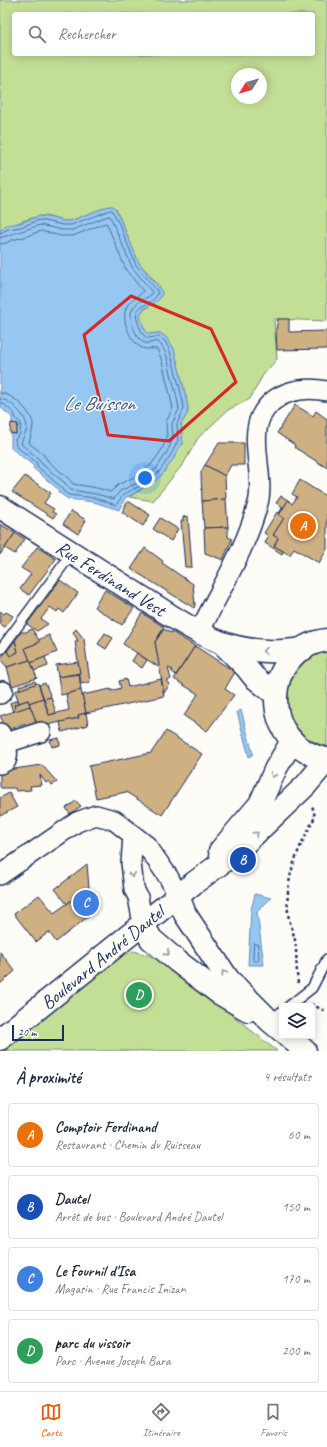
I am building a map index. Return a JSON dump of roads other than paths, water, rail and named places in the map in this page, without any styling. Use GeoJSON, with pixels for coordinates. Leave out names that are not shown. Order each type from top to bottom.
{"type":"FeatureCollection","features":[{"type":"Feature","properties":{"kind":"main road","name":"Rue Ferdinand Vest"},"geometry":{"type":"LineString","coordinates":[[0,507],[200,633],[223,644]]}},
{"type":"Feature","properties":{"kind":"main road"},"geometry":{"type":"LineString","coordinates":[[327,640],[304,649],[293,658],[284,668],[278,681],[276,696],[278,717],[284,730],[292,741],[308,753],[327,760]]}},
{"type":"Feature","properties":{"kind":"main road"},"geometry":{"type":"LineString","coordinates":[[223,644],[242,649],[268,652],[304,649]]}},
{"type":"Feature","properties":{"kind":"main road"},"geometry":{"type":"LineString","coordinates":[[223,644],[246,666],[254,677],[276,696]]}},
{"type":"Feature","properties":{"kind":"main road","name":"Boulevard André Dautel"},"geometry":{"type":"LineString","coordinates":[[204,875],[220,850],[260,804],[276,768],[292,741]]}},
{"type":"Feature","properties":{"kind":"main road","name":"Boulevard André Dautel"},"geometry":{"type":"LineString","coordinates":[[0,1039],[204,875],[235,853],[306,785],[327,760]]}},
{"type":"Feature","properties":{"kind":"main road"},"geometry":{"type":"LineString","coordinates":[[178,896],[184,914],[228,978],[278,1021]]}},
{"type":"Feature","properties":{"kind":"main road"},"geometry":{"type":"LineString","coordinates":[[144,924],[151,939],[219,993],[257,1016],[278,1021]]}},
{"type":"Feature","properties":{"kind":"main road"},"geometry":{"type":"LineString","coordinates":[[291,1039],[305,1051]]}},
{"type":"Feature","properties":{"kind":"street"},"geometry":{"type":"LineString","coordinates":[[200,633],[249,532],[259,501],[256,432],[260,416],[269,404],[284,394],[297,389],[327,390]]}},
{"type":"Feature","properties":{"kind":"street"},"geometry":{"type":"LineString","coordinates":[[0,764],[6,761],[8,755],[3,738],[41,732]]}},
{"type":"Feature","properties":{"kind":"street"},"geometry":{"type":"LineString","coordinates":[[0,875],[76,822],[96,815],[114,820],[147,846],[169,878],[178,896]]}},
{"type":"Feature","properties":{"kind":"street"},"geometry":{"type":"LineString","coordinates":[[133,836],[131,863],[134,889],[138,896],[144,924]]}},
{"type":"Feature","properties":{"kind":"lane"},"geometry":{"type":"LineString","coordinates":[[1,649],[72,553]]}},
{"type":"Feature","properties":{"kind":"lane"},"geometry":{"type":"LineString","coordinates":[[293,1003],[312,988],[327,959]]}},
{"type":"Feature","properties":{"kind":"water","name":"Le Buisson"},"geometry":{"type":"Polygon","coordinates":[[[109,206],[113,206],[116,209],[139,263],[162,292],[157,301],[141,312],[140,317],[148,334],[160,333],[167,338],[174,349],[188,409],[187,414],[181,424],[183,445],[181,444],[174,458],[162,475],[152,483],[125,498],[119,510],[94,502],[68,499],[58,492],[59,490],[33,468],[34,466],[11,448],[11,433],[16,434],[18,424],[12,423],[12,417],[0,407],[0,231],[6,225],[20,223],[39,216],[70,221],[109,206]]]}},
{"type":"Feature","properties":{"kind":"water"},"geometry":{"type":"Polygon","coordinates":[[[241,710],[253,754],[249,757],[237,712],[241,710]]]}},
{"type":"Feature","properties":{"kind":"water"},"geometry":{"type":"Polygon","coordinates":[[[255,894],[271,898],[257,912],[264,965],[248,965],[251,910],[255,894]]]}},
{"type":"Feature","properties":{"kind":"place","name":"Comptoir Ferdinand"},"geometry":{"type":"Point","coordinates":[303,526]}},
{"type":"Feature","properties":{"kind":"place","name":"Dautel"},"geometry":{"type":"Point","coordinates":[243,860]}},
{"type":"Feature","properties":{"kind":"place","name":"Le Fournil d'Isa"},"geometry":{"type":"Point","coordinates":[86,903]}},
{"type":"Feature","properties":{"kind":"place","name":"parc du vissoir"},"geometry":{"type":"Point","coordinates":[139,995]}}]}
